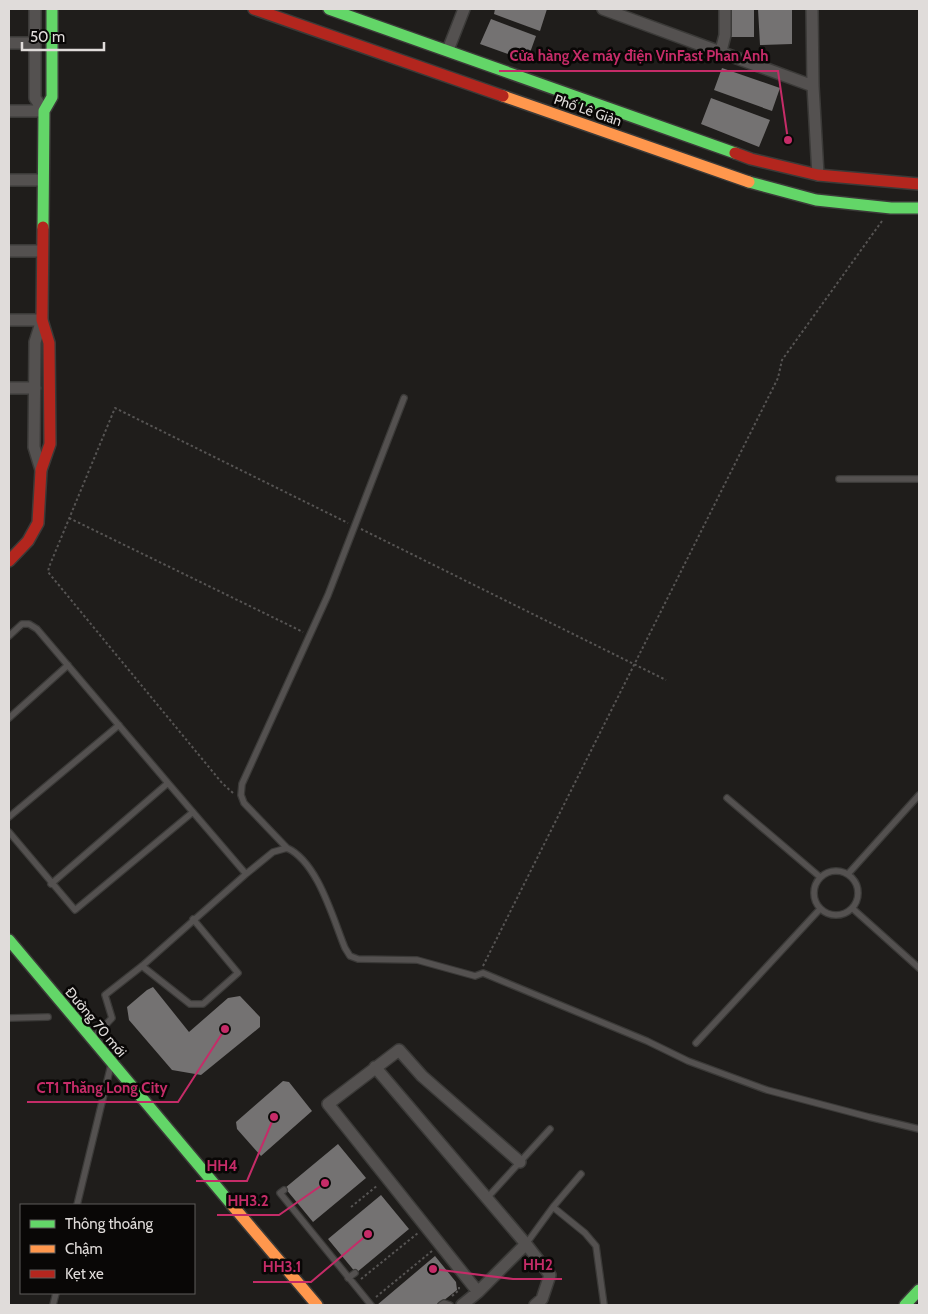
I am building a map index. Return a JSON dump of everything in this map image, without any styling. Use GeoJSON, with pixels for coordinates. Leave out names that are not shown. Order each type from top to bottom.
{"type":"FeatureCollection","features":[{"type":"Feature","properties":{"kind":"main road"},"geometry":{"type":"LineString","coordinates":[[9,561],[28,541],[38,522],[41,470],[50,444],[49,343],[42,320],[42,251],[44,111],[52,97],[52,9]]}},
{"type":"Feature","properties":{"kind":"main road","name":"Phố Lê Giản"},"geometry":{"type":"LineString","coordinates":[[254,9],[738,179],[816,200],[891,208],[919,208]]}},
{"type":"Feature","properties":{"kind":"main road","name":"Phố Lê Giản"},"geometry":{"type":"LineString","coordinates":[[329,9],[751,159],[818,175],[919,184]]}},
{"type":"Feature","properties":{"kind":"main road"},"geometry":{"type":"LineString","coordinates":[[440,74],[448,50]]}},
{"type":"Feature","properties":{"kind":"main road","name":"Đường 70 mới"},"geometry":{"type":"LineString","coordinates":[[9,940],[317,1305]]}},
{"type":"Feature","properties":{"kind":"main road"},"geometry":{"type":"LineString","coordinates":[[906,1305],[919,1290]]}},
{"type":"Feature","properties":{"kind":"street"},"geometry":{"type":"LineString","coordinates":[[35,9],[35,98],[44,111]]}},
{"type":"Feature","properties":{"kind":"street"},"geometry":{"type":"LineString","coordinates":[[448,50],[464,9]]}},
{"type":"Feature","properties":{"kind":"street"},"geometry":{"type":"LineString","coordinates":[[603,9],[813,86]]}},
{"type":"Feature","properties":{"kind":"street"},"geometry":{"type":"LineString","coordinates":[[721,51],[725,35],[725,9]]}},
{"type":"Feature","properties":{"kind":"street"},"geometry":{"type":"LineString","coordinates":[[812,9],[813,86],[818,175]]}},
{"type":"Feature","properties":{"kind":"street"},"geometry":{"type":"LineString","coordinates":[[9,43],[35,43]]}},
{"type":"Feature","properties":{"kind":"street"},"geometry":{"type":"LineString","coordinates":[[9,111],[44,111]]}},
{"type":"Feature","properties":{"kind":"street"},"geometry":{"type":"LineString","coordinates":[[9,180],[43,180]]}},
{"type":"Feature","properties":{"kind":"street"},"geometry":{"type":"LineString","coordinates":[[9,250],[42,251]]}},
{"type":"Feature","properties":{"kind":"street"},"geometry":{"type":"LineString","coordinates":[[9,320],[42,320],[35,342],[34,447],[41,470]]}},
{"type":"Feature","properties":{"kind":"street"},"geometry":{"type":"LineString","coordinates":[[9,388],[35,388]]}},
{"type":"Feature","properties":{"kind":"street"},"geometry":{"type":"LineString","coordinates":[[478,1292],[328,1104],[399,1050],[422,1076],[520,1162]]}},
{"type":"Feature","properties":{"kind":"street"},"geometry":{"type":"LineString","coordinates":[[375,1067],[488,1198],[550,1275],[542,1299],[535,1305]]}},
{"type":"Feature","properties":{"kind":"street"},"geometry":{"type":"LineString","coordinates":[[462,1305],[478,1292],[526,1244]]}},
{"type":"Feature","properties":{"kind":"lane"},"geometry":{"type":"LineString","coordinates":[[404,398],[328,595],[242,784],[240,795],[244,804],[315,875],[323,889],[338,931],[350,956],[358,959],[417,960],[475,976],[483,973],[647,1041],[688,1061],[767,1090],[919,1129]]}},
{"type":"Feature","properties":{"kind":"lane"},"geometry":{"type":"LineString","coordinates":[[839,480],[919,479]]}},
{"type":"Feature","properties":{"kind":"lane"},"geometry":{"type":"LineString","coordinates":[[9,636],[22,624],[29,624],[37,629],[246,874]]}},
{"type":"Feature","properties":{"kind":"lane"},"geometry":{"type":"LineString","coordinates":[[9,718],[68,664]]}},
{"type":"Feature","properties":{"kind":"lane"},"geometry":{"type":"LineString","coordinates":[[9,818],[119,724]]}},
{"type":"Feature","properties":{"kind":"lane"},"geometry":{"type":"LineString","coordinates":[[51,884],[168,783]]}},
{"type":"Feature","properties":{"kind":"lane"},"geometry":{"type":"LineString","coordinates":[[848,874],[919,795]]}},
{"type":"Feature","properties":{"kind":"lane"},"geometry":{"type":"LineString","coordinates":[[727,798],[820,877]]}},
{"type":"Feature","properties":{"kind":"lane"},"geometry":{"type":"LineString","coordinates":[[9,832],[74,910],[193,812]]}},
{"type":"Feature","properties":{"kind":"lane"},"geometry":{"type":"LineString","coordinates":[[92,1040],[112,1018],[105,995],[142,966],[246,874],[274,852],[287,848]]}},
{"type":"Feature","properties":{"kind":"lane"},"geometry":{"type":"LineString","coordinates":[[834,870],[848,874],[857,887],[858,894],[852,908],[840,915],[832,915],[820,908],[816,903],[814,889],[820,877],[826,872],[834,870]]}},
{"type":"Feature","properties":{"kind":"lane"},"geometry":{"type":"LineString","coordinates":[[696,1043],[820,908]]}},
{"type":"Feature","properties":{"kind":"lane"},"geometry":{"type":"LineString","coordinates":[[852,908],[919,968]]}},
{"type":"Feature","properties":{"kind":"lane"},"geometry":{"type":"LineString","coordinates":[[142,966],[190,1004],[203,1004],[238,972],[193,919]]}},
{"type":"Feature","properties":{"kind":"lane"},"geometry":{"type":"LineString","coordinates":[[9,1018],[48,1017]]}},
{"type":"Feature","properties":{"kind":"lane"},"geometry":{"type":"LineString","coordinates":[[77,1204],[111,1063]]}},
{"type":"Feature","properties":{"kind":"lane"},"geometry":{"type":"LineString","coordinates":[[488,1198],[550,1129]]}},
{"type":"Feature","properties":{"kind":"lane"},"geometry":{"type":"LineString","coordinates":[[526,1244],[553,1207],[581,1174]]}},
{"type":"Feature","properties":{"kind":"lane"},"geometry":{"type":"LineString","coordinates":[[284,1190],[280,1193],[370,1304]]}},
{"type":"Feature","properties":{"kind":"lane"},"geometry":{"type":"LineString","coordinates":[[553,1207],[585,1233],[596,1246],[604,1305]]}},
{"type":"Feature","properties":{"kind":"lane"},"geometry":{"type":"LineString","coordinates":[[348,1278],[355,1273]]}},
{"type":"Feature","properties":{"kind":"path"},"geometry":{"type":"LineString","coordinates":[[475,976],[482,968],[778,378],[782,360],[891,208]]}},
{"type":"Feature","properties":{"kind":"path"},"geometry":{"type":"LineString","coordinates":[[244,804],[222,783],[48,572],[115,408],[666,680]]}},
{"type":"Feature","properties":{"kind":"path"},"geometry":{"type":"LineString","coordinates":[[69,518],[309,635]]}},
{"type":"Feature","properties":{"kind":"path"},"geometry":{"type":"LineString","coordinates":[[351,1208],[386,1178]]}},
{"type":"Feature","properties":{"kind":"path"},"geometry":{"type":"LineString","coordinates":[[354,1285],[425,1226]]}},
{"type":"Feature","properties":{"kind":"path"},"geometry":{"type":"LineString","coordinates":[[370,1304],[440,1245]]}},
{"type":"Feature","properties":{"kind":"path"},"geometry":{"type":"LineString","coordinates":[[445,1304],[459,1290],[458,1282]]}},
{"type":"Feature","properties":{"kind":"building"},"geometry":{"type":"Polygon","coordinates":[[[495,9],[547,9],[540,31],[494,14],[495,9]]]}},
{"type":"Feature","properties":{"kind":"building"},"geometry":{"type":"Polygon","coordinates":[[[730,9],[754,9],[754,37],[731,37],[730,9]]]}},
{"type":"Feature","properties":{"kind":"building"},"geometry":{"type":"Polygon","coordinates":[[[758,9],[792,9],[792,44],[760,45],[758,9]]]}},
{"type":"Feature","properties":{"kind":"building"},"geometry":{"type":"Polygon","coordinates":[[[491,19],[536,36],[527,61],[480,44],[491,19]]]}},
{"type":"Feature","properties":{"kind":"building"},"geometry":{"type":"Polygon","coordinates":[[[722,68],[780,88],[772,111],[714,90],[722,68]]]}},
{"type":"Feature","properties":{"kind":"building"},"geometry":{"type":"Polygon","coordinates":[[[711,98],[770,120],[759,147],[701,124],[711,98]]]}},
{"type":"Feature","properties":{"kind":"building"},"geometry":{"type":"Polygon","coordinates":[[[153,987],[189,1032],[228,998],[240,996],[260,1017],[260,1027],[201,1075],[172,1070],[129,1020],[127,1007],[153,987]]]}},
{"type":"Feature","properties":{"kind":"building"},"geometry":{"type":"Polygon","coordinates":[[[283,1081],[289,1082],[312,1111],[261,1156],[237,1129],[236,1122],[283,1081]]]}},
{"type":"Feature","properties":{"kind":"building"},"geometry":{"type":"Polygon","coordinates":[[[338,1144],[366,1178],[313,1222],[285,1188],[338,1144]]]}},
{"type":"Feature","properties":{"kind":"building"},"geometry":{"type":"Polygon","coordinates":[[[381,1195],[409,1229],[356,1273],[328,1239],[381,1195]]]}},
{"type":"Feature","properties":{"kind":"building"},"geometry":{"type":"Polygon","coordinates":[[[435,1256],[456,1282],[457,1290],[438,1305],[377,1305],[435,1256]]]}},
{"type":"Feature","properties":{"kind":"traffic: fast"},"geometry":{"type":"LineString","coordinates":[[43,227],[44,111],[52,97],[52,9]]}},
{"type":"Feature","properties":{"kind":"traffic: fast"},"geometry":{"type":"LineString","coordinates":[[329,9],[735,153]]}},
{"type":"Feature","properties":{"kind":"traffic: fast"},"geometry":{"type":"LineString","coordinates":[[749,182],[816,200],[891,208],[919,208]]}},
{"type":"Feature","properties":{"kind":"traffic: fast"},"geometry":{"type":"LineString","coordinates":[[9,940],[232,1205]]}},
{"type":"Feature","properties":{"kind":"traffic: fast"},"geometry":{"type":"LineString","coordinates":[[905,1305],[919,1290]]}},
{"type":"Feature","properties":{"kind":"traffic: slow"},"geometry":{"type":"LineString","coordinates":[[503,96],[749,182]]}},
{"type":"Feature","properties":{"kind":"traffic: slow"},"geometry":{"type":"LineString","coordinates":[[232,1205],[317,1305]]}},
{"type":"Feature","properties":{"kind":"traffic: jam"},"geometry":{"type":"LineString","coordinates":[[254,9],[503,96]]}},
{"type":"Feature","properties":{"kind":"traffic: jam"},"geometry":{"type":"LineString","coordinates":[[735,153],[751,159],[818,175],[919,184]]}},
{"type":"Feature","properties":{"kind":"traffic: jam"},"geometry":{"type":"LineString","coordinates":[[9,561],[28,541],[38,523],[41,470],[50,444],[49,343],[42,320],[43,227]]}},
{"type":"Feature","properties":{"kind":"place","name":"Cửa hàng Xe máy điện VinFast Phan Anh"},"geometry":{"type":"Point","coordinates":[788,140]}},
{"type":"Feature","properties":{"kind":"place","name":"CT1 Thăng Long City"},"geometry":{"type":"Point","coordinates":[225,1029]}},
{"type":"Feature","properties":{"kind":"place","name":"HH4"},"geometry":{"type":"Point","coordinates":[274,1117]}},
{"type":"Feature","properties":{"kind":"place","name":"HH3.2"},"geometry":{"type":"Point","coordinates":[325,1183]}},
{"type":"Feature","properties":{"kind":"place","name":"HH3.1"},"geometry":{"type":"Point","coordinates":[368,1234]}},
{"type":"Feature","properties":{"kind":"place","name":"HH2"},"geometry":{"type":"Point","coordinates":[433,1269]}}]}
